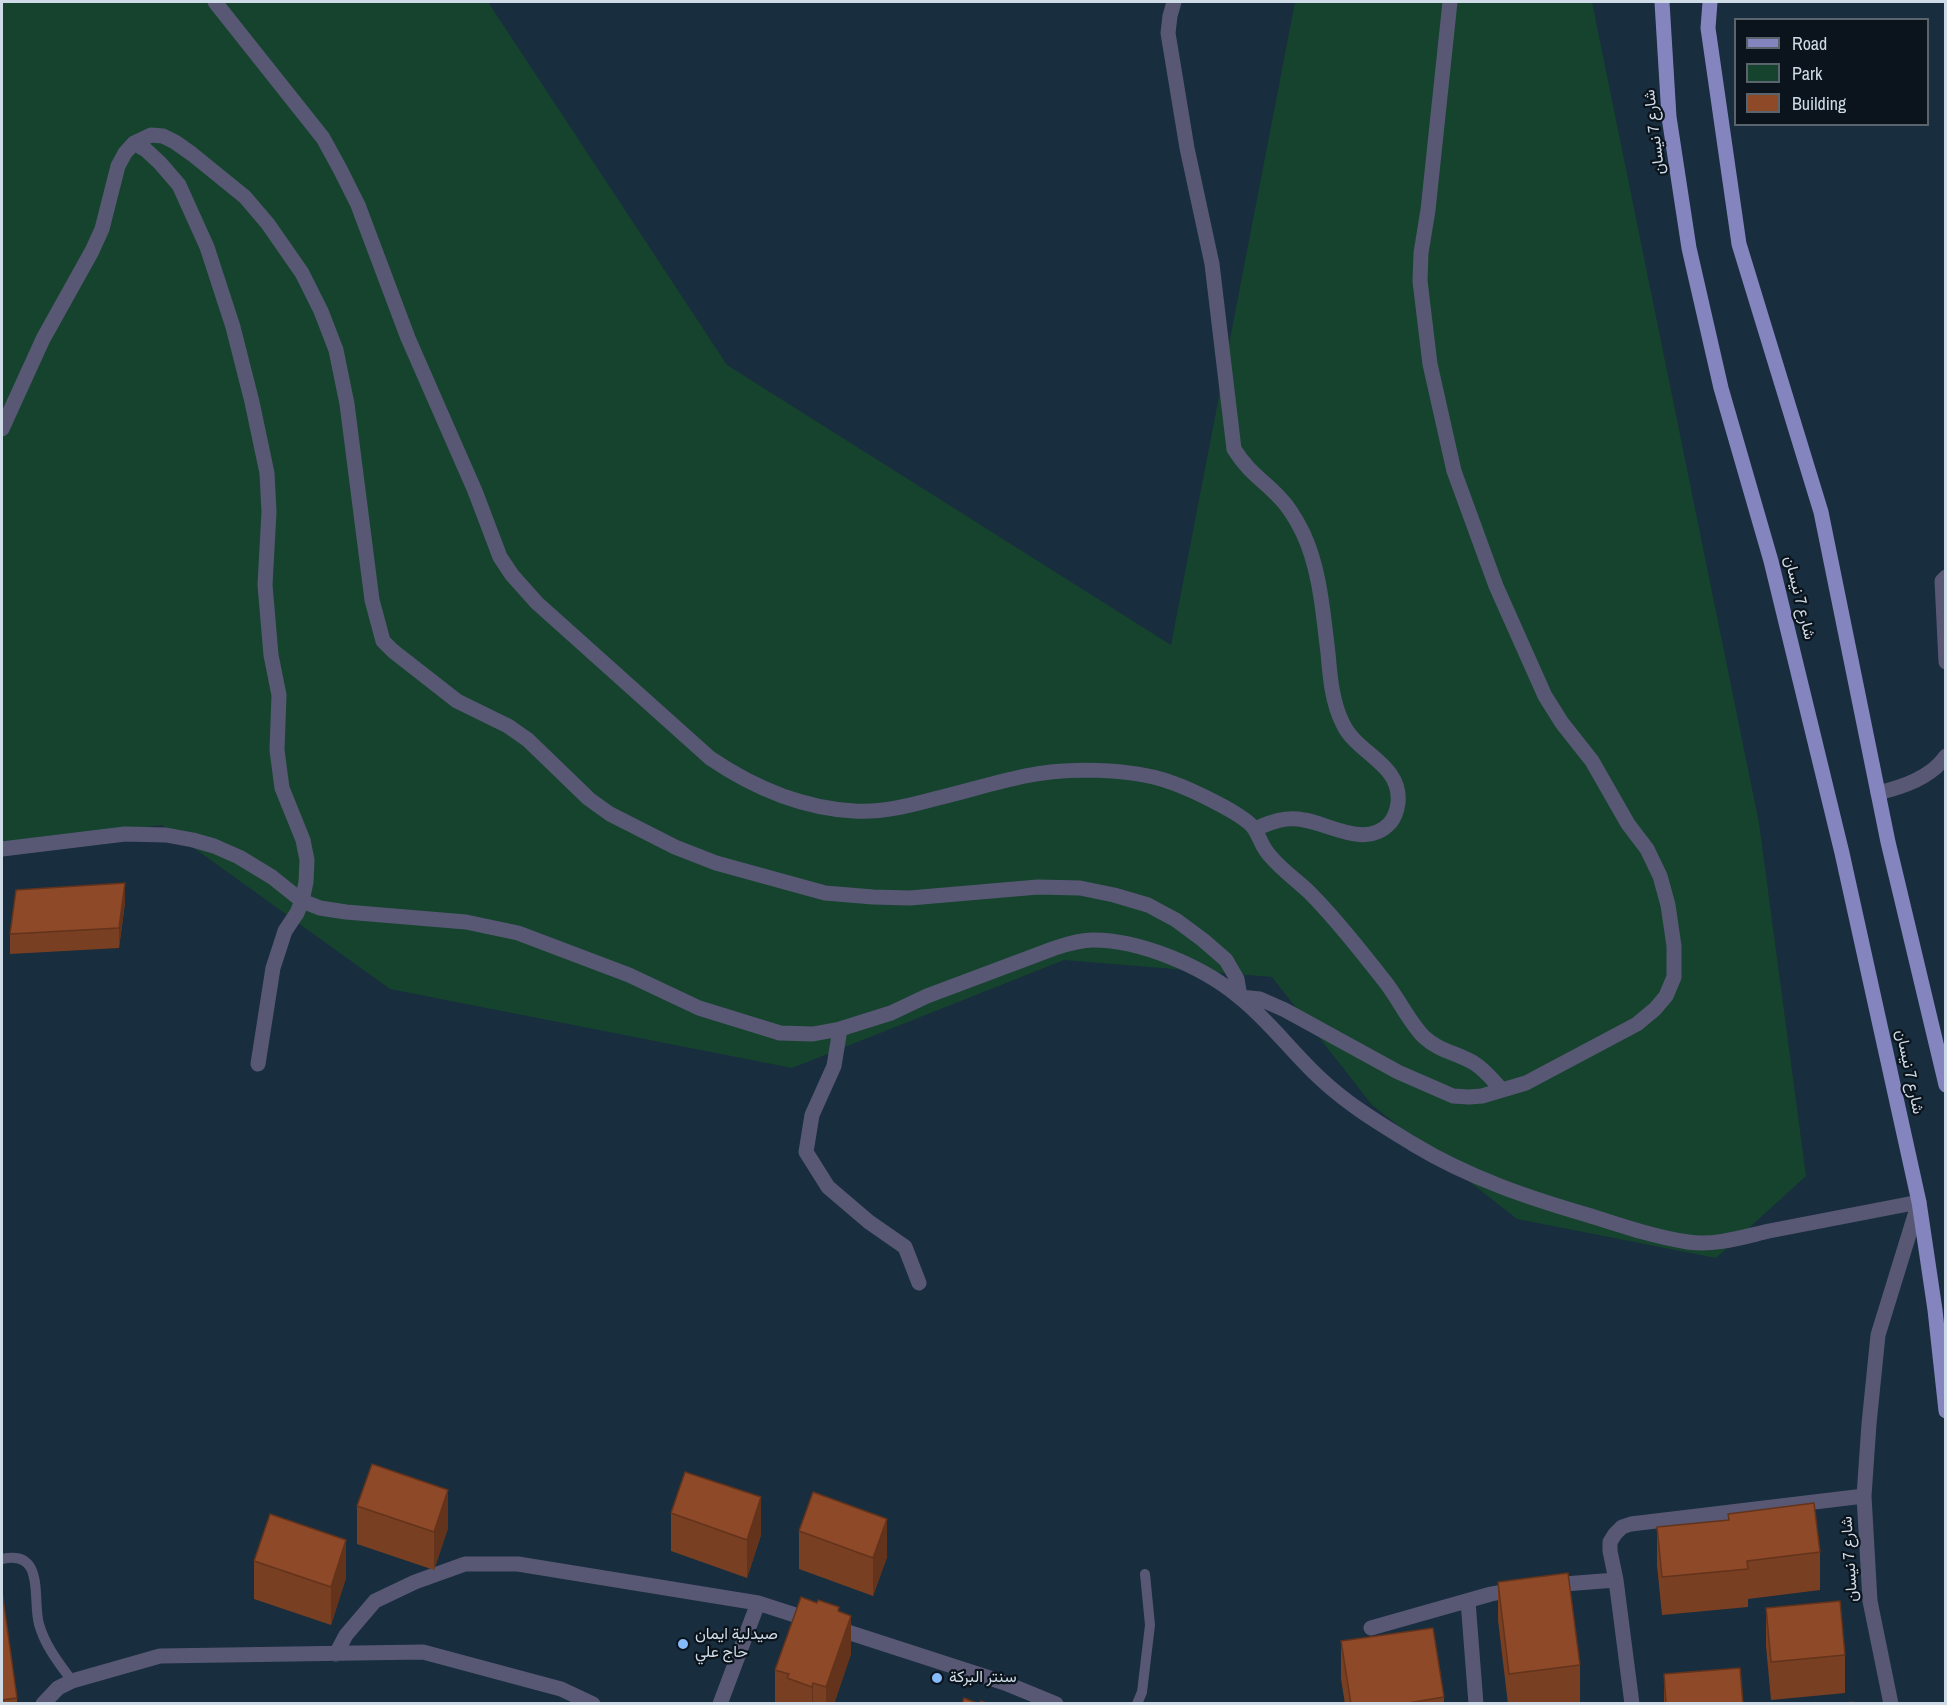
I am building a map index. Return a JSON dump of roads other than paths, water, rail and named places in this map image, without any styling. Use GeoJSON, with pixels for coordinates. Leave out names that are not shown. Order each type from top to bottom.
{"type":"FeatureCollection","features":[{"type":"Feature","properties":{"kind":"main road","name":"شارع 7 نيسان"},"geometry":{"type":"LineString","coordinates":[[1662,2],[1669,117],[1689,248],[1721,388],[1771,561],[1840,841],[1919,1202],[1935,1310],[1946,1411]]}},
{"type":"Feature","properties":{"kind":"main road","name":"شارع 7 نيسان"},"geometry":{"type":"LineString","coordinates":[[1710,2],[1708,28],[1739,243],[1821,512],[1887,842],[1946,1086]]}},
{"type":"Feature","properties":{"kind":"street"},"geometry":{"type":"LineString","coordinates":[[215,2],[323,138],[340,169],[358,205],[408,338],[475,491],[500,557],[512,575],[537,603],[710,758],[739,778],[772,793],[801,803],[856,811],[887,809],[1026,776],[1061,770],[1144,775],[1170,782],[1240,816],[1255,829],[1266,852],[1346,932],[1386,982],[1423,1035],[1433,1045],[1473,1063],[1487,1073],[1501,1089]]}},
{"type":"Feature","properties":{"kind":"street"},"geometry":{"type":"LineString","coordinates":[[1174,2],[1168,33],[1186,148],[1212,264],[1234,449],[1250,472],[1281,499],[1302,530],[1311,550],[1316,574],[1334,701],[1344,726],[1353,739],[1386,767],[1395,779],[1399,794],[1397,811],[1389,824],[1377,832],[1362,835],[1342,832],[1304,820],[1287,819],[1255,829]]}},
{"type":"Feature","properties":{"kind":"street"},"geometry":{"type":"LineString","coordinates":[[1240,997],[1260,999],[1286,1010],[1398,1072],[1454,1096],[1482,1096],[1526,1083],[1637,1024],[1666,996],[1674,977],[1674,946],[1668,905],[1660,876],[1647,849],[1628,824],[1592,761],[1562,723],[1545,696],[1496,586],[1454,471],[1430,364],[1420,281],[1421,253],[1428,210],[1450,2]]}},
{"type":"Feature","properties":{"kind":"street"},"geometry":{"type":"LineString","coordinates":[[2,429],[43,339],[102,229],[118,166],[134,143],[151,135],[163,136],[192,154],[245,197],[268,224],[302,273],[321,311],[336,350],[347,404],[366,562],[378,627],[383,641],[430,681],[457,701],[507,726],[528,740],[589,799],[610,814],[675,847],[716,863],[825,893],[873,897],[910,898],[1038,887],[1080,888],[1114,895],[1148,905],[1176,920],[1203,940],[1226,960],[1237,979],[1240,997]]}},
{"type":"Feature","properties":{"kind":"street"},"geometry":{"type":"LineString","coordinates":[[134,143],[160,163],[179,185],[207,247],[233,327],[267,473],[269,512],[265,585],[271,655],[279,695],[277,750],[282,788],[303,840],[307,860],[302,901],[285,931],[273,968],[258,1064]]}},
{"type":"Feature","properties":{"kind":"street"},"geometry":{"type":"LineString","coordinates":[[1946,577],[1942,581],[1946,662]]}},
{"type":"Feature","properties":{"kind":"street"},"geometry":{"type":"LineString","coordinates":[[1878,793],[1904,786],[1939,766],[1946,756]]}},
{"type":"Feature","properties":{"kind":"street"},"geometry":{"type":"LineString","coordinates":[[2,849],[125,834],[165,835],[193,840],[239,857],[272,877],[302,901],[320,908],[485,925],[518,933],[629,975],[699,1008],[780,1034],[798,1035],[840,1029],[891,1013],[927,996],[1073,942],[1091,940],[1117,942],[1162,955],[1211,975],[1240,997],[1324,1083],[1349,1102],[1392,1131],[1452,1166],[1486,1182],[1537,1200],[1604,1221],[1690,1242],[1712,1242],[1919,1202]]}},
{"type":"Feature","properties":{"kind":"street"},"geometry":{"type":"LineString","coordinates":[[840,1029],[834,1066],[812,1115],[806,1152],[828,1187],[868,1222],[905,1247],[919,1283]]}},
{"type":"Feature","properties":{"kind":"street","name":"شارع 7 نيسان"},"geometry":{"type":"LineString","coordinates":[[1891,1704],[1870,1601],[1864,1496],[1878,1335],[1919,1202]]}},
{"type":"Feature","properties":{"kind":"street"},"geometry":{"type":"LineString","coordinates":[[1632,1704],[1616,1580],[1610,1551],[1610,1542],[1622,1527],[1631,1524],[1864,1496]]}},
{"type":"Feature","properties":{"kind":"street"},"geometry":{"type":"LineString","coordinates":[[336,1654],[346,1635],[375,1601],[415,1582],[465,1564],[518,1564],[758,1603],[1005,1683],[1056,1704]]}},
{"type":"Feature","properties":{"kind":"street"},"geometry":{"type":"LineString","coordinates":[[1371,1628],[1468,1600],[1535,1587],[1616,1580]]}},
{"type":"Feature","properties":{"kind":"street"},"geometry":{"type":"LineString","coordinates":[[1468,1600],[1476,1704]]}},
{"type":"Feature","properties":{"kind":"street"},"geometry":{"type":"LineString","coordinates":[[720,1704],[758,1603]]}},
{"type":"Feature","properties":{"kind":"street"},"geometry":{"type":"LineString","coordinates":[[43,1704],[58,1688],[72,1681],[160,1656],[423,1652],[561,1689],[592,1704]]}},
{"type":"Feature","properties":{"kind":"lane"},"geometry":{"type":"LineString","coordinates":[[2,1559],[10,1557],[19,1559],[29,1566],[36,1577],[38,1622],[52,1653],[72,1681]]}},
{"type":"Feature","properties":{"kind":"lane"},"geometry":{"type":"LineString","coordinates":[[1137,1704],[1142,1692],[1150,1625],[1145,1574]]}},
{"type":"Feature","properties":{"kind":"place","name":"صيدلية ايمان حاج علي"},"geometry":{"type":"Point","coordinates":[683,1644]}},
{"type":"Feature","properties":{"kind":"place","name":"سنتر البركة"},"geometry":{"type":"Point","coordinates":[937,1678]}}]}
